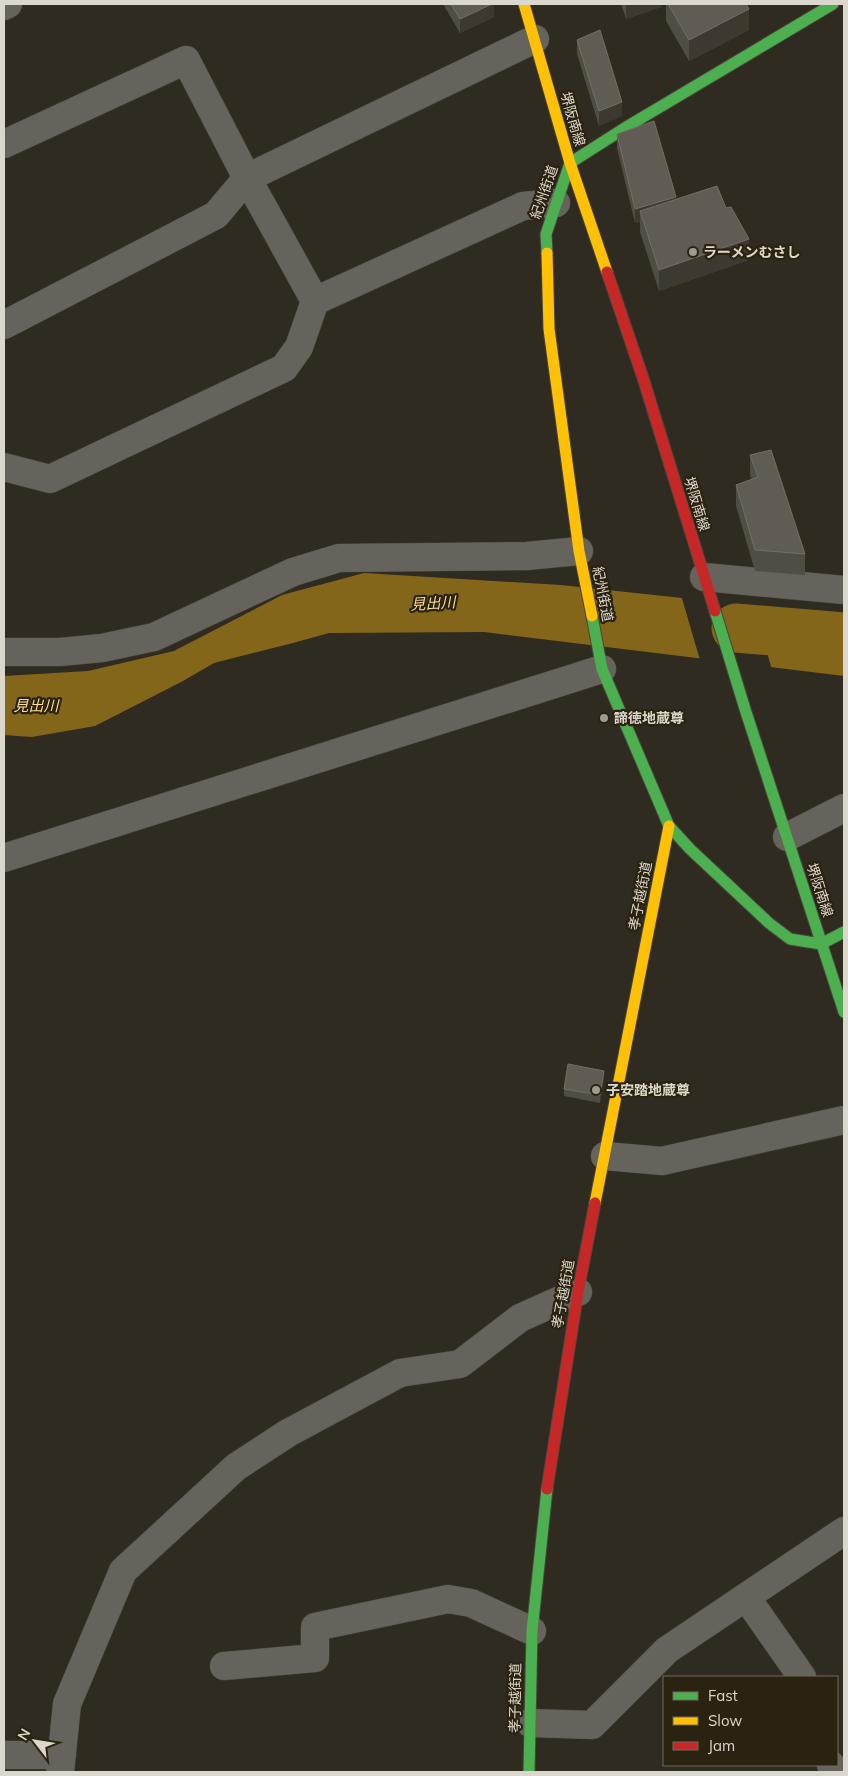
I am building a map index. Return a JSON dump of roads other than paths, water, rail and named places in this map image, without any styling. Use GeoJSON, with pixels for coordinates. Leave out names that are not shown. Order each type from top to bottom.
{"type":"FeatureCollection","features":[{"type":"Feature","properties":{"kind":"street"},"geometry":{"type":"LineString","coordinates":[[4,6],[8,4]]}},
{"type":"Feature","properties":{"kind":"street","name":"堺阪南線"},"geometry":{"type":"LineString","coordinates":[[524,4],[570,163],[642,378],[736,678],[844,1012]]}},
{"type":"Feature","properties":{"kind":"street"},"geometry":{"type":"LineString","coordinates":[[570,163],[833,4]]}},
{"type":"Feature","properties":{"kind":"street"},"geometry":{"type":"LineString","coordinates":[[4,325],[216,215],[247,178],[535,39]]}},
{"type":"Feature","properties":{"kind":"street"},"geometry":{"type":"LineString","coordinates":[[4,144],[186,60],[247,178],[315,302]]}},
{"type":"Feature","properties":{"kind":"street","name":"紀州街道"},"geometry":{"type":"LineString","coordinates":[[570,163],[546,234],[549,329],[581,560],[600,661],[669,826],[690,849],[769,923],[790,939],[821,944]]}},
{"type":"Feature","properties":{"kind":"street"},"geometry":{"type":"LineString","coordinates":[[4,467],[50,479],[284,368],[299,347],[315,302],[523,206],[556,203]]}},
{"type":"Feature","properties":{"kind":"street"},"geometry":{"type":"LineString","coordinates":[[4,652],[60,652],[102,648],[154,637],[293,572],[339,558],[527,556],[581,560]]}},
{"type":"Feature","properties":{"kind":"street"},"geometry":{"type":"LineString","coordinates":[[706,582],[844,590]]}},
{"type":"Feature","properties":{"kind":"street"},"geometry":{"type":"LineString","coordinates":[[4,858],[600,661]]}},
{"type":"Feature","properties":{"kind":"street"},"geometry":{"type":"LineString","coordinates":[[787,837],[844,808]]}},
{"type":"Feature","properties":{"kind":"street","name":"孝子越街道"},"geometry":{"type":"LineString","coordinates":[[529,1772],[532,1631],[549,1467],[578,1292],[669,826]]}},
{"type":"Feature","properties":{"kind":"street"},"geometry":{"type":"LineString","coordinates":[[821,944],[844,932]]}},
{"type":"Feature","properties":{"kind":"street"},"geometry":{"type":"LineString","coordinates":[[605,1156],[662,1161],[844,1120]]}},
{"type":"Feature","properties":{"kind":"street"},"geometry":{"type":"LineString","coordinates":[[4,1755],[61,1764],[68,1704],[123,1571],[236,1467],[288,1433],[400,1373],[460,1364],[520,1318],[578,1292]]}},
{"type":"Feature","properties":{"kind":"street"},"geometry":{"type":"LineString","coordinates":[[530,1723],[592,1725],[667,1650],[844,1531]]}},
{"type":"Feature","properties":{"kind":"street"},"geometry":{"type":"LineString","coordinates":[[746,1597],[801,1676]]}},
{"type":"Feature","properties":{"kind":"street"},"geometry":{"type":"LineString","coordinates":[[224,1666],[315,1658],[316,1627],[448,1599],[471,1603],[532,1631]]}},
{"type":"Feature","properties":{"kind":"water","name":"見出川"},"geometry":{"type":"Polygon","coordinates":[[[364,573],[561,585],[775,608],[815,645],[844,649],[844,676],[484,632],[329,633],[214,663],[95,726],[32,737],[4,735],[4,676],[88,671],[174,651],[282,595],[364,573]]]}},
{"type":"Feature","properties":{"kind":"waterway","name":"見出川"},"geometry":{"type":"LineString","coordinates":[[736,628],[844,637]]}},
{"type":"Feature","properties":{"kind":"place","name":"ラーメンむさし"},"geometry":{"type":"Point","coordinates":[693,252]}},
{"type":"Feature","properties":{"kind":"place","name":"諦徳地蔵尊"},"geometry":{"type":"Point","coordinates":[604,718]}},
{"type":"Feature","properties":{"kind":"place","name":"子安踏地蔵尊"},"geometry":{"type":"Point","coordinates":[596,1090]}}]}
